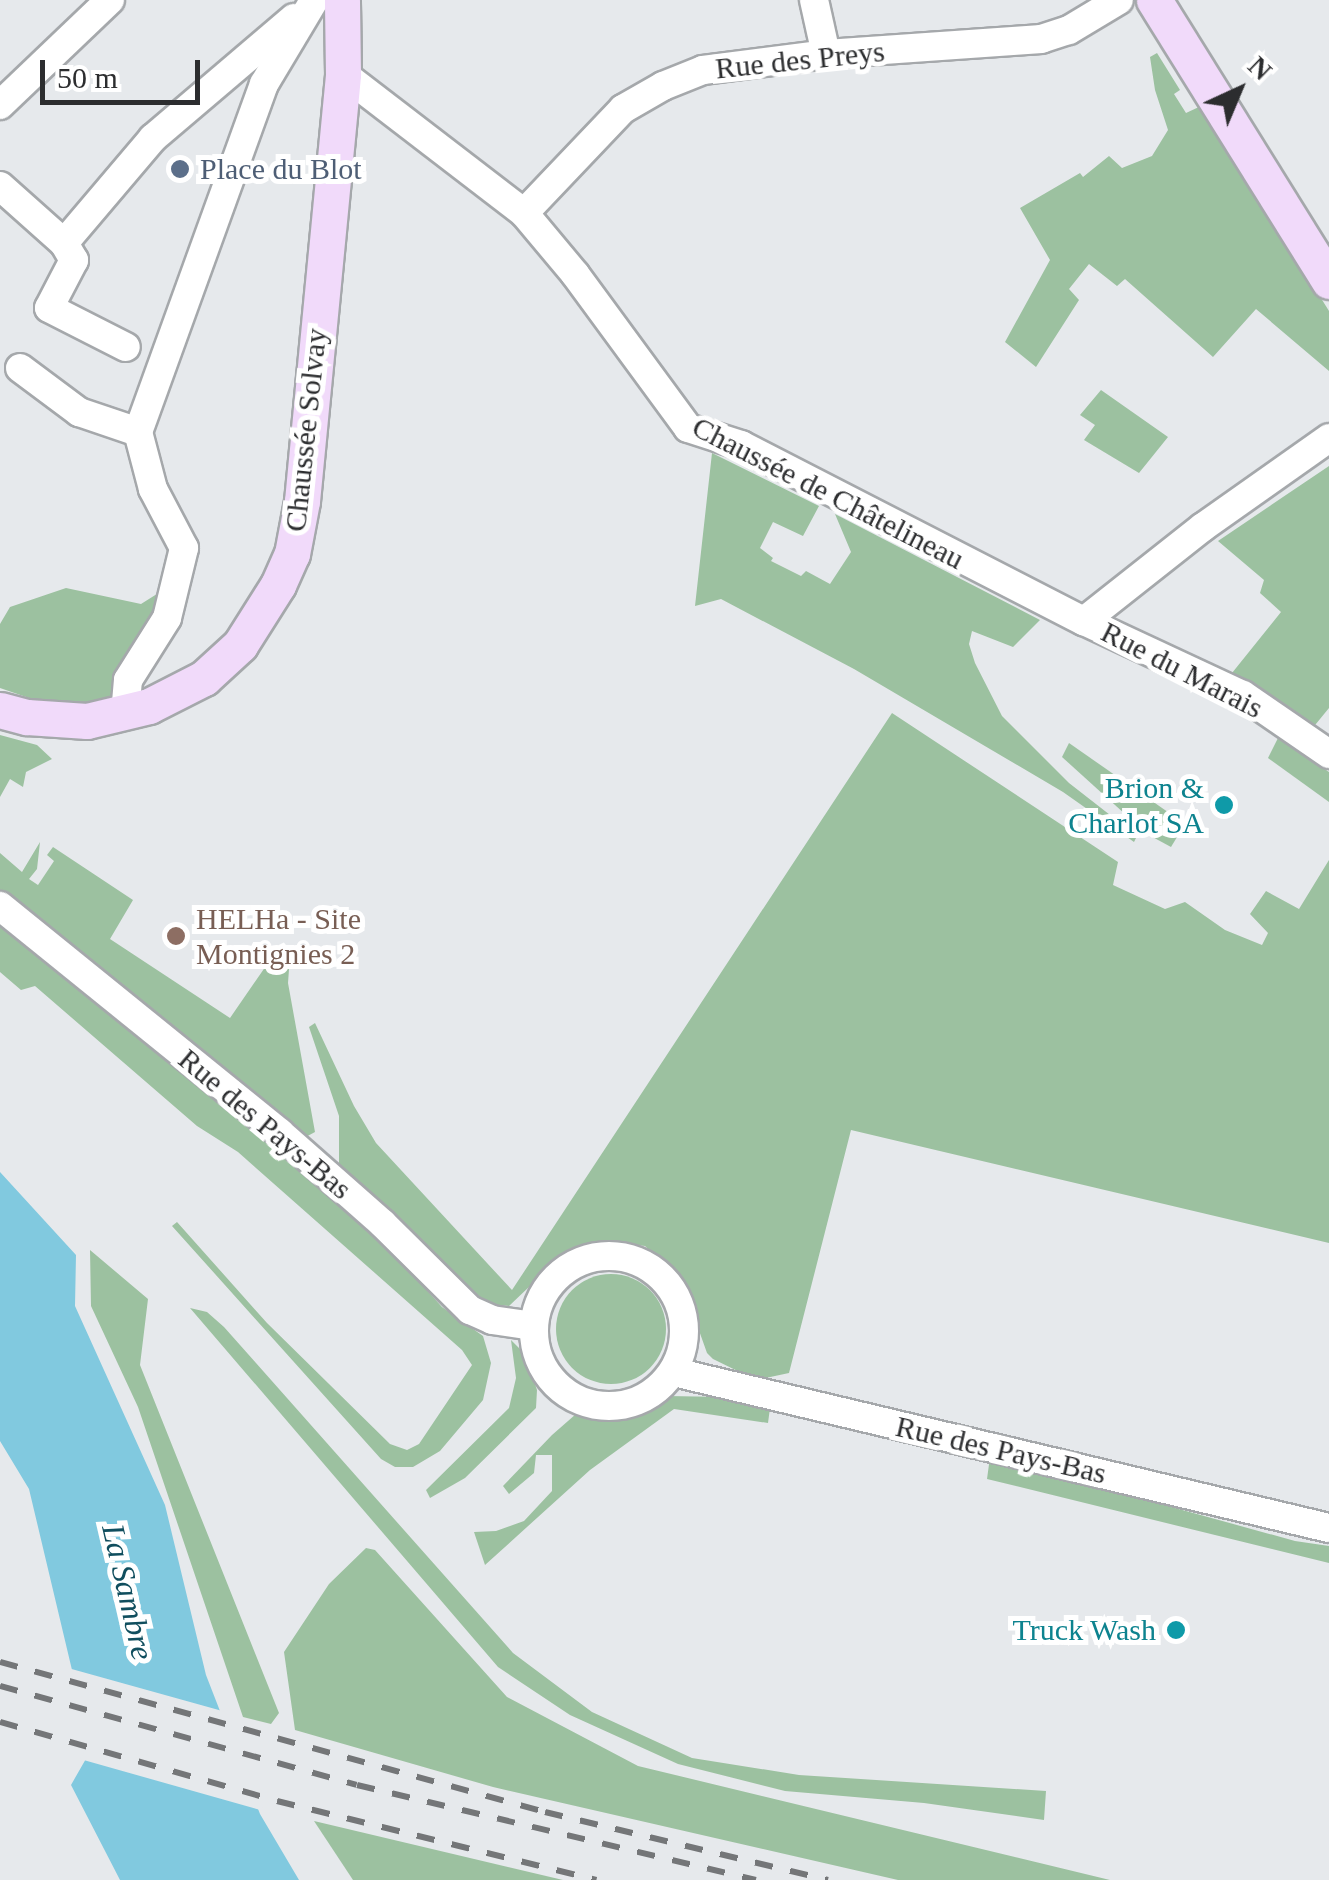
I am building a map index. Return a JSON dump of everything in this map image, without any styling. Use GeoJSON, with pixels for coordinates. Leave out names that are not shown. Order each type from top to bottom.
{"type":"FeatureCollection","features":[{"type":"Feature","properties":{"kind":"main road"},"geometry":{"type":"LineString","coordinates":[[1154,0],[1329,281]]}},
{"type":"Feature","properties":{"kind":"main road","name":"Chaussée Solvay"},"geometry":{"type":"LineString","coordinates":[[0,710],[28,717],[87,721],[125,714],[204,678],[240,645],[264,613],[292,554],[302,501],[343,74],[324,1]]}},
{"type":"Feature","properties":{"kind":"street"},"geometry":{"type":"LineString","coordinates":[[0,105],[110,0]]}},
{"type":"Feature","properties":{"kind":"street"},"geometry":{"type":"LineString","coordinates":[[814,0],[826,54]]}},
{"type":"Feature","properties":{"kind":"street","name":"Rue des Preys"},"geometry":{"type":"LineString","coordinates":[[524,212],[623,109],[662,86],[703,70],[826,54],[1042,39],[1069,30],[1120,0]]}},
{"type":"Feature","properties":{"kind":"street"},"geometry":{"type":"LineString","coordinates":[[64,243],[153,138],[324,1]]}},
{"type":"Feature","properties":{"kind":"street"},"geometry":{"type":"LineString","coordinates":[[125,714],[128,680],[167,618],[184,548],[153,489],[138,432],[264,84],[324,1]]}},
{"type":"Feature","properties":{"kind":"street","name":"Chaussée de Châtelineau"},"geometry":{"type":"LineString","coordinates":[[343,74],[524,212],[575,274],[688,428],[741,445],[1084,622]]}},
{"type":"Feature","properties":{"kind":"street"},"geometry":{"type":"LineString","coordinates":[[0,186],[64,243],[74,260],[50,308],[126,347]]}},
{"type":"Feature","properties":{"kind":"street"},"geometry":{"type":"LineString","coordinates":[[20,368],[79,412],[138,432]]}},
{"type":"Feature","properties":{"kind":"street"},"geometry":{"type":"LineString","coordinates":[[1084,622],[1203,527],[1329,438]]}},
{"type":"Feature","properties":{"kind":"street","name":"Rue du Marais"},"geometry":{"type":"LineString","coordinates":[[1084,622],[1242,695],[1329,754]]}},
{"type":"Feature","properties":{"kind":"street","name":"Rue des Pays-Bas"},"geometry":{"type":"LineString","coordinates":[[0,906],[292,1143],[382,1223],[470,1310],[534,1326]]}},
{"type":"Feature","properties":{"kind":"street"},"geometry":{"type":"LineString","coordinates":[[620,1255],[644,1263],[664,1278],[678,1299],[685,1323],[684,1348],[674,1372],[658,1390],[637,1402],[614,1407],[590,1404],[568,1394],[548,1376],[536,1352],[534,1326],[539,1302],[552,1280],[572,1264],[595,1256],[620,1255]]}},
{"type":"Feature","properties":{"kind":"street","name":"Rue des Pays-Bas"},"geometry":{"type":"LineString","coordinates":[[674,1372],[1329,1528]]}},
{"type":"Feature","properties":{"kind":"green space"},"geometry":{"type":"Polygon","coordinates":[[[1157,53],[1180,90],[1174,94],[1186,113],[1201,106],[1329,311],[1329,371],[1256,309],[1213,357],[1125,279],[1117,286],[1089,264],[1069,289],[1079,300],[1036,367],[1005,342],[1050,260],[1020,208],[1080,173],[1083,177],[1109,156],[1122,168],[1152,156],[1168,130],[1155,90],[1150,57],[1157,53]]]}},
{"type":"Feature","properties":{"kind":"green space"},"geometry":{"type":"Polygon","coordinates":[[[1101,390],[1168,437],[1139,473],[1084,440],[1095,425],[1080,415],[1101,390]]]}},
{"type":"Feature","properties":{"kind":"green space"},"geometry":{"type":"Polygon","coordinates":[[[712,453],[819,506],[803,536],[773,522],[760,548],[773,558],[771,561],[801,576],[806,571],[830,584],[851,552],[835,514],[1040,620],[1013,647],[972,631],[969,644],[975,663],[1002,716],[1069,783],[1137,836],[1134,842],[1063,792],[854,669],[721,599],[695,606],[712,453]]]}},
{"type":"Feature","properties":{"kind":"green space"},"geometry":{"type":"Polygon","coordinates":[[[1329,466],[1329,708],[1311,730],[1232,673],[1281,612],[1260,593],[1264,580],[1218,541],[1329,466]]]}},
{"type":"Feature","properties":{"kind":"green space"},"geometry":{"type":"Polygon","coordinates":[[[168,587],[122,686],[111,697],[67,711],[0,688],[0,624],[10,607],[66,588],[141,604],[168,587]]]}},
{"type":"Feature","properties":{"kind":"green space"},"geometry":{"type":"Polygon","coordinates":[[[892,713],[1118,862],[1113,885],[1165,909],[1185,902],[1225,930],[1262,945],[1268,933],[1250,914],[1266,891],[1299,909],[1329,860],[1329,1243],[851,1130],[789,1373],[756,1380],[713,1359],[707,1353],[681,1280],[645,1246],[600,1241],[551,1266],[509,1306],[478,1303],[339,1167],[339,1116],[309,1027],[315,1023],[376,1143],[512,1290],[892,713]]]}},
{"type":"Feature","properties":{"kind":"green space"},"geometry":{"type":"Polygon","coordinates":[[[0,735],[37,745],[52,759],[26,772],[23,787],[10,779],[0,797],[0,735]]]}},
{"type":"Feature","properties":{"kind":"green space"},"geometry":{"type":"Polygon","coordinates":[[[1278,738],[1329,772],[1329,802],[1268,758],[1278,738]]]}},
{"type":"Feature","properties":{"kind":"green space"},"geometry":{"type":"Polygon","coordinates":[[[1069,743],[1185,824],[1171,847],[1147,834],[1062,757],[1069,743]]]}},
{"type":"Feature","properties":{"kind":"green space"},"geometry":{"type":"Polygon","coordinates":[[[40,842],[37,869],[29,879],[38,885],[54,861],[47,855],[53,847],[133,900],[110,939],[230,1018],[279,947],[290,956],[288,983],[315,1132],[302,1139],[0,890],[0,853],[22,872],[40,842]]]}},
{"type":"Feature","properties":{"kind":"green space"},"geometry":{"type":"Polygon","coordinates":[[[0,920],[363,1219],[442,1307],[483,1336],[491,1363],[483,1400],[440,1451],[413,1467],[395,1467],[381,1459],[172,1226],[177,1222],[267,1323],[390,1444],[407,1450],[419,1444],[472,1365],[462,1350],[238,1152],[197,1126],[35,986],[21,990],[0,972],[0,920]]]}},
{"type":"Feature","properties":{"kind":"green space"},"geometry":{"type":"Polygon","coordinates":[[[90,1250],[148,1299],[140,1365],[279,1713],[271,1724],[243,1717],[138,1407],[91,1306],[90,1250]]]}},
{"type":"Feature","properties":{"kind":"green space"},"geometry":{"type":"Polygon","coordinates":[[[611,1274],[632,1279],[650,1290],[661,1308],[666,1329],[661,1350],[650,1368],[632,1379],[611,1384],[590,1379],[572,1368],[561,1350],[556,1329],[561,1308],[572,1290],[590,1279],[611,1274]]]}},
{"type":"Feature","properties":{"kind":"green space"},"geometry":{"type":"Polygon","coordinates":[[[190,1308],[207,1312],[224,1327],[513,1653],[592,1712],[692,1758],[799,1775],[1046,1791],[1044,1820],[924,1803],[785,1791],[678,1764],[570,1715],[498,1667],[190,1308]]]}},
{"type":"Feature","properties":{"kind":"green space"},"geometry":{"type":"Polygon","coordinates":[[[511,1340],[525,1354],[537,1390],[536,1408],[465,1478],[430,1498],[426,1490],[509,1408],[516,1378],[511,1340]]]}},
{"type":"Feature","properties":{"kind":"green space"},"geometry":{"type":"Polygon","coordinates":[[[667,1396],[725,1397],[770,1408],[768,1423],[674,1409],[590,1470],[485,1565],[474,1532],[496,1531],[524,1521],[552,1491],[552,1455],[536,1455],[534,1473],[509,1494],[503,1486],[552,1435],[576,1414],[635,1416],[667,1396]]]}},
{"type":"Feature","properties":{"kind":"green space"},"geometry":{"type":"Polygon","coordinates":[[[990,1457],[1295,1541],[1329,1546],[1329,1563],[987,1479],[990,1457]]]}},
{"type":"Feature","properties":{"kind":"green space"},"geometry":{"type":"Polygon","coordinates":[[[366,1548],[375,1550],[507,1697],[638,1766],[1110,1880],[898,1880],[493,1787],[295,1730],[284,1652],[329,1584],[366,1548]]]}},
{"type":"Feature","properties":{"kind":"green space"},"geometry":{"type":"Polygon","coordinates":[[[314,1821],[563,1880],[353,1880],[314,1821]]]}},
{"type":"Feature","properties":{"kind":"water","name":"La Sambre"},"geometry":{"type":"Polygon","coordinates":[[[0,1172],[76,1255],[75,1306],[165,1505],[206,1675],[260,1814],[299,1880],[120,1880],[71,1785],[91,1750],[29,1489],[0,1441],[0,1172]]]}},
{"type":"Feature","properties":{"kind":"pier"},"geometry":{"type":"Polygon","coordinates":[[[68,1668],[226,1712],[264,1811],[80,1759],[86,1749],[68,1668]]]}},
{"type":"Feature","properties":{"kind":"railway"},"geometry":{"type":"LineString","coordinates":[[0,1662],[545,1812],[828,1880]]}},
{"type":"Feature","properties":{"kind":"railway"},"geometry":{"type":"LineString","coordinates":[[0,1686],[357,1785],[756,1880]]}},
{"type":"Feature","properties":{"kind":"railway"},"geometry":{"type":"LineString","coordinates":[[0,1722],[277,1801],[596,1880]]}},
{"type":"Feature","properties":{"kind":"place","name":"Place du Blot"},"geometry":{"type":"Point","coordinates":[180,169]}},
{"type":"Feature","properties":{"kind":"place","name":"Brion & Charlot SA"},"geometry":{"type":"Point","coordinates":[1224,805]}},
{"type":"Feature","properties":{"kind":"place","name":"HELHa - Site Montignies 2"},"geometry":{"type":"Point","coordinates":[176,936]}},
{"type":"Feature","properties":{"kind":"place","name":"Truck Wash"},"geometry":{"type":"Point","coordinates":[1176,1630]}}]}
